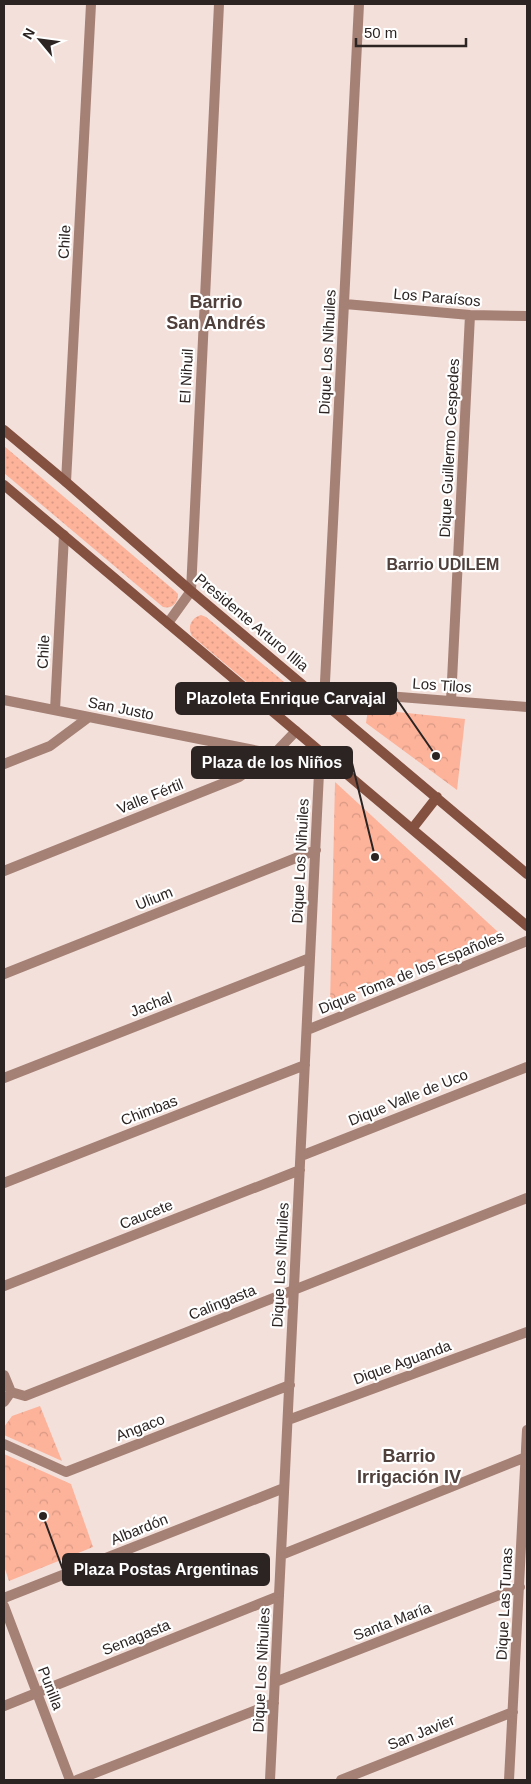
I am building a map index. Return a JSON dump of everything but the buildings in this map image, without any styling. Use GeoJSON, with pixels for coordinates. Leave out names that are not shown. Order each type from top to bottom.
{"type":"FeatureCollection","features":[{"type":"Feature","properties":{"kind":"street","name":"Chile"},"geometry":{"type":"LineString","coordinates":[[66,482],[91,4]]}},
{"type":"Feature","properties":{"kind":"street","name":"El Nihuil"},"geometry":{"type":"LineString","coordinates":[[191,591],[219,4]]}},
{"type":"Feature","properties":{"kind":"street","name":"Dique Los Nihuiles"},"geometry":{"type":"LineString","coordinates":[[324,697],[359,4]]}},
{"type":"Feature","properties":{"kind":"street","name":"Los Paraísos"},"geometry":{"type":"LineString","coordinates":[[345,304],[470,315],[527,316]]}},
{"type":"Feature","properties":{"kind":"street","name":"Dique Guillermo Cespedes"},"geometry":{"type":"LineString","coordinates":[[451,701],[470,315]]}},
{"type":"Feature","properties":{"kind":"street","name":"Presidente Arturo Illia"},"geometry":{"type":"LineString","coordinates":[[4,430],[191,591],[324,697],[527,874]]}},
{"type":"Feature","properties":{"kind":"street"},"geometry":{"type":"LineString","coordinates":[[4,485],[527,926]]}},
{"type":"Feature","properties":{"kind":"street","name":"Chile"},"geometry":{"type":"LineString","coordinates":[[55,710],[64,535]]}},
{"type":"Feature","properties":{"kind":"street"},"geometry":{"type":"LineString","coordinates":[[168,623],[191,591]]}},
{"type":"Feature","properties":{"kind":"street","name":"Los Tilos"},"geometry":{"type":"LineString","coordinates":[[324,697],[451,701],[527,707]]}},
{"type":"Feature","properties":{"kind":"street","name":"San Justo"},"geometry":{"type":"LineString","coordinates":[[4,700],[274,754],[320,765]]}},
{"type":"Feature","properties":{"kind":"street"},"geometry":{"type":"LineString","coordinates":[[4,764],[50,746],[89,717]]}},
{"type":"Feature","properties":{"kind":"street","name":"Valle Fértil"},"geometry":{"type":"LineString","coordinates":[[4,870],[239,777],[274,754],[296,731]]}},
{"type":"Feature","properties":{"kind":"street","name":"Dique Los Nihuiles"},"geometry":{"type":"LineString","coordinates":[[270,1780],[320,752]]}},
{"type":"Feature","properties":{"kind":"street"},"geometry":{"type":"LineString","coordinates":[[412,829],[437,797]]}},
{"type":"Feature","properties":{"kind":"street","name":"Ulium"},"geometry":{"type":"LineString","coordinates":[[4,974],[316,850]]}},
{"type":"Feature","properties":{"kind":"street","name":"Dique Toma de los Españoles"},"geometry":{"type":"LineString","coordinates":[[307,1030],[527,941]]}},
{"type":"Feature","properties":{"kind":"street","name":"Jachal"},"geometry":{"type":"LineString","coordinates":[[4,1078],[310,958]]}},
{"type":"Feature","properties":{"kind":"street","name":"Chimbas"},"geometry":{"type":"LineString","coordinates":[[4,1183],[305,1064]]}},
{"type":"Feature","properties":{"kind":"street","name":"Dique Valle de Uco"},"geometry":{"type":"LineString","coordinates":[[301,1156],[527,1067]]}},
{"type":"Feature","properties":{"kind":"street","name":"Caucete"},"geometry":{"type":"LineString","coordinates":[[4,1286],[300,1170]]}},
{"type":"Feature","properties":{"kind":"street","name":"Calingasta"},"geometry":{"type":"LineString","coordinates":[[11,1392],[25,1396],[527,1198]]}},
{"type":"Feature","properties":{"kind":"street","name":"Dique Aguanda"},"geometry":{"type":"LineString","coordinates":[[288,1420],[527,1332]]}},
{"type":"Feature","properties":{"kind":"street"},"geometry":{"type":"LineString","coordinates":[[4,1375],[11,1392],[4,1402]]}},
{"type":"Feature","properties":{"kind":"street","name":"Angaco"},"geometry":{"type":"LineString","coordinates":[[4,1444],[66,1472],[290,1385]]}},
{"type":"Feature","properties":{"kind":"street","name":"Dique Las Tunas"},"geometry":{"type":"LineString","coordinates":[[509,1780],[527,1430]]}},
{"type":"Feature","properties":{"kind":"street"},"geometry":{"type":"LineString","coordinates":[[281,1555],[526,1456]]}},
{"type":"Feature","properties":{"kind":"street","name":"Albardón"},"geometry":{"type":"LineString","coordinates":[[4,1598],[284,1488]]}},
{"type":"Feature","properties":{"kind":"street","name":"Santa María"},"geometry":{"type":"LineString","coordinates":[[275,1682],[520,1587]]}},
{"type":"Feature","properties":{"kind":"street","name":"Senagasta"},"geometry":{"type":"LineString","coordinates":[[4,1706],[279,1596]]}},
{"type":"Feature","properties":{"kind":"street","name":"Punilla"},"geometry":{"type":"LineString","coordinates":[[4,1606],[70,1780]]}},
{"type":"Feature","properties":{"kind":"street"},"geometry":{"type":"LineString","coordinates":[[77,1780],[274,1703]]}},
{"type":"Feature","properties":{"kind":"street","name":"San Javier"},"geometry":{"type":"LineString","coordinates":[[341,1780],[513,1712]]}},
{"type":"Feature","properties":{"kind":"green space"},"geometry":{"type":"Polygon","coordinates":[[[4,446],[175,591],[178,594],[174,605],[163,607],[4,473],[4,446]]]}},
{"type":"Feature","properties":{"kind":"green space"},"geometry":{"type":"Polygon","coordinates":[[[201,615],[206,617],[301,696],[286,715],[192,636],[191,623],[201,615]]]}},
{"type":"Feature","properties":{"kind":"green space"},"geometry":{"type":"Polygon","coordinates":[[[368,709],[465,719],[457,790],[366,723],[368,709]]]}},
{"type":"Feature","properties":{"kind":"green space"},"geometry":{"type":"Polygon","coordinates":[[[335,782],[498,932],[330,1005],[335,782]]]}},
{"type":"Feature","properties":{"kind":"green space"},"geometry":{"type":"Polygon","coordinates":[[[40,1406],[62,1461],[4,1435],[4,1427],[12,1416],[40,1406]]]}},
{"type":"Feature","properties":{"kind":"green space"},"geometry":{"type":"Polygon","coordinates":[[[4,1454],[71,1484],[93,1547],[9,1581],[4,1566],[4,1454]]]}},
{"type":"Feature","properties":{"kind":"place","name":"Plazoleta Enrique Carvajal"},"geometry":{"type":"Point","coordinates":[436,756]}},
{"type":"Feature","properties":{"kind":"place","name":"Plaza de los Niños"},"geometry":{"type":"Point","coordinates":[375,857]}},
{"type":"Feature","properties":{"kind":"place","name":"Plaza Postas Argentinas"},"geometry":{"type":"Point","coordinates":[43,1516]}},
{"type":"Feature","properties":{"kind":"district","name":"Barrio San Andrés"},"geometry":{"type":"Point","coordinates":[216,312]}},
{"type":"Feature","properties":{"kind":"district","name":"Barrio UDILEM"},"geometry":{"type":"Point","coordinates":[443,564]}},
{"type":"Feature","properties":{"kind":"district","name":"Barrio Irrigación IV"},"geometry":{"type":"Point","coordinates":[409,1466]}}]}
